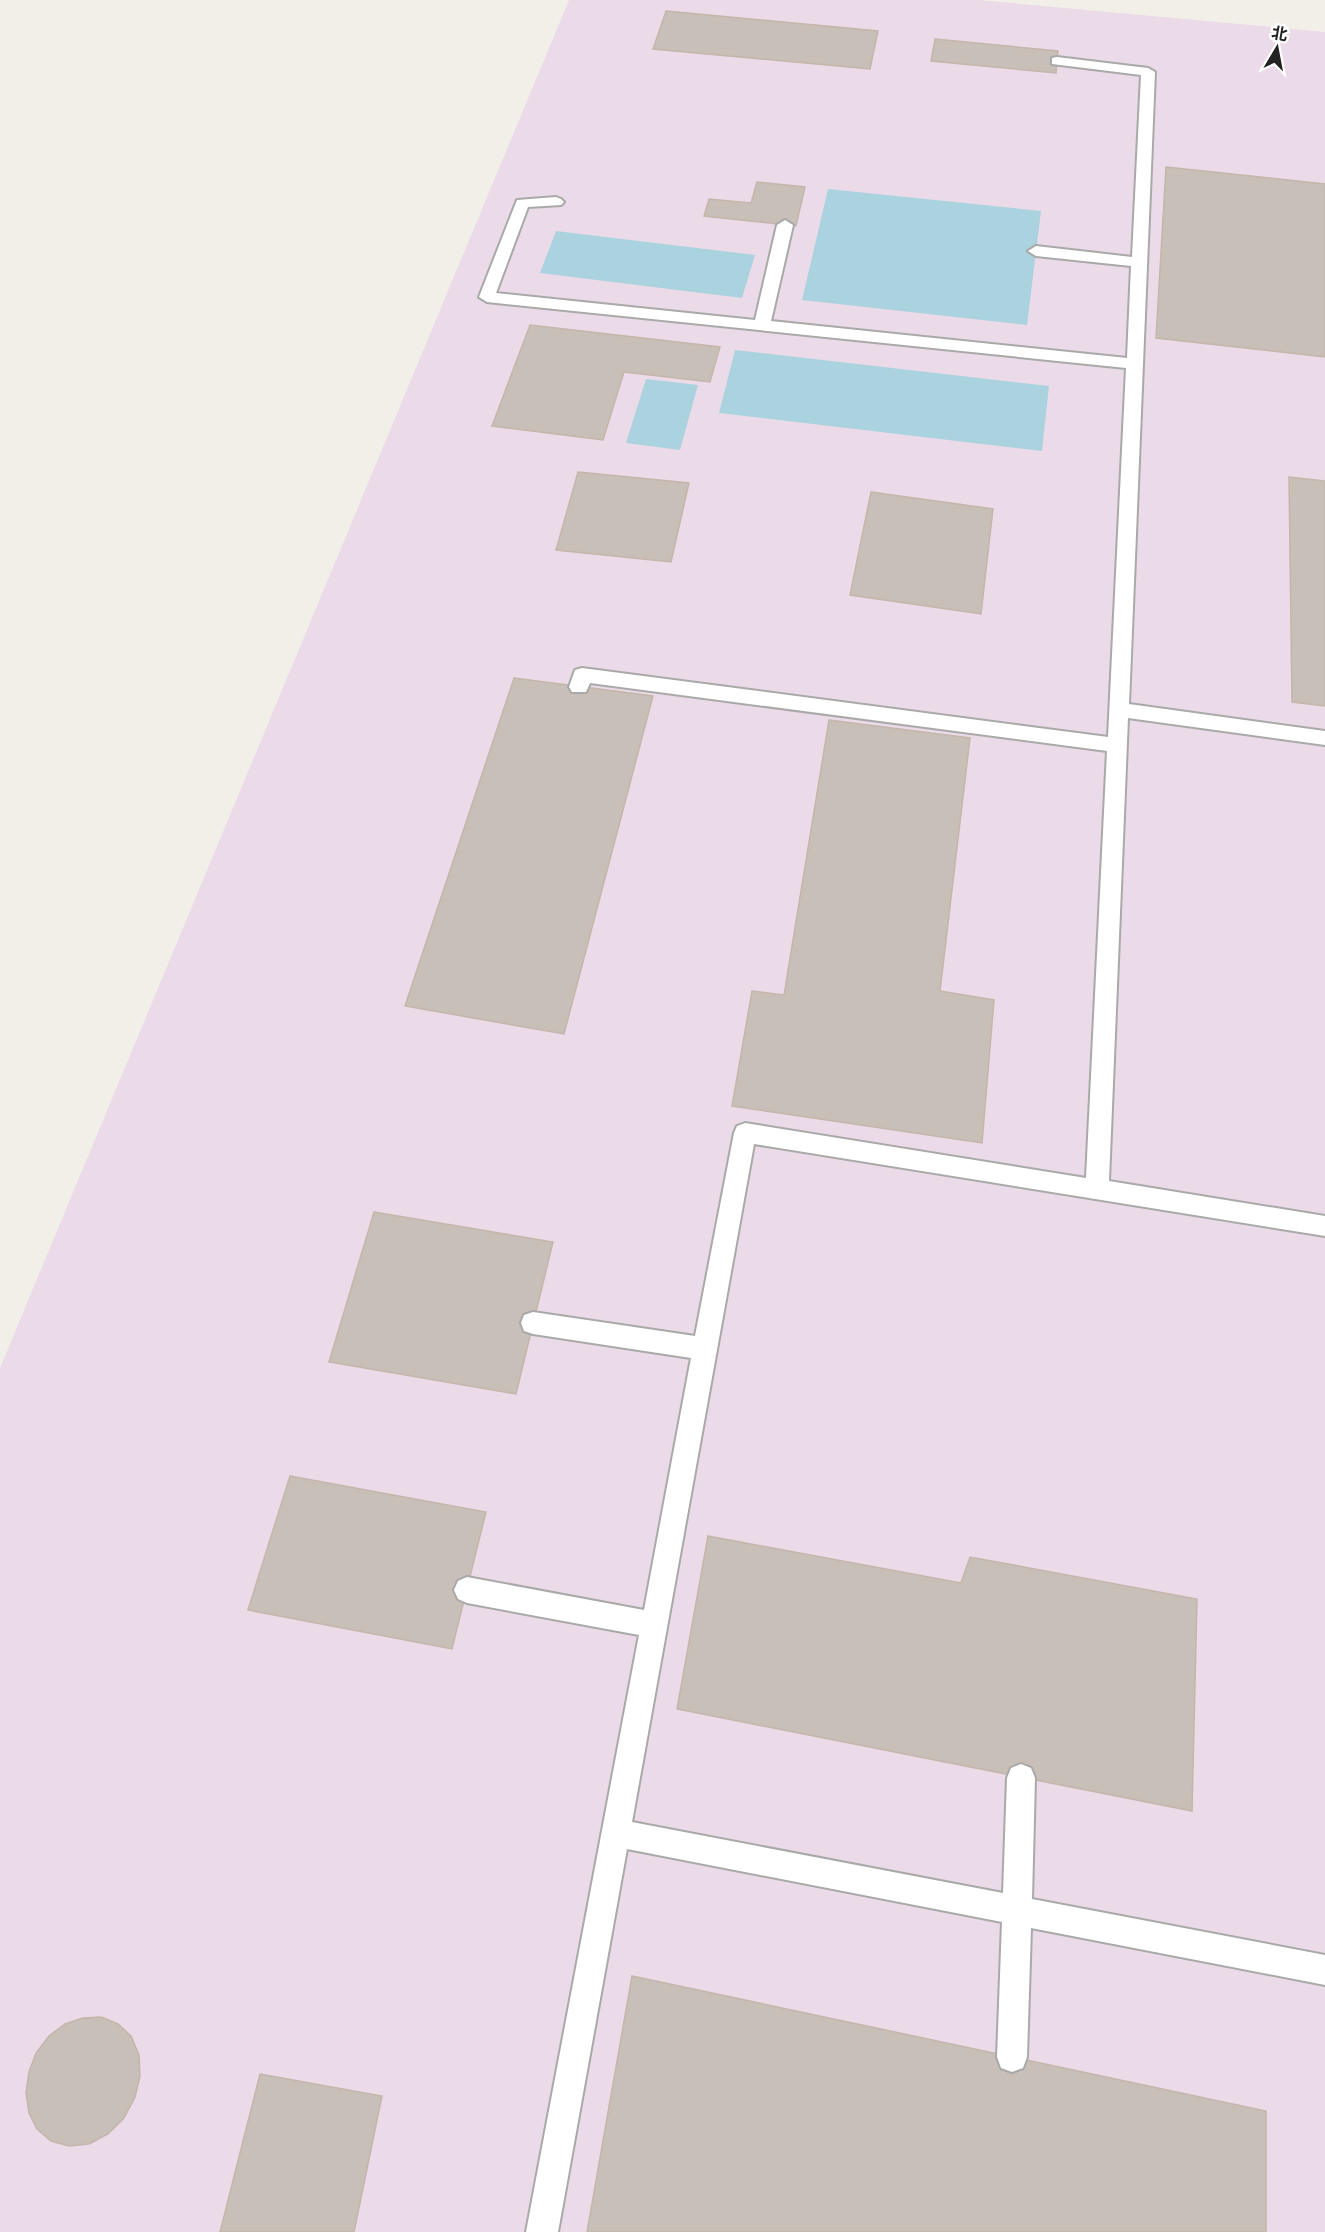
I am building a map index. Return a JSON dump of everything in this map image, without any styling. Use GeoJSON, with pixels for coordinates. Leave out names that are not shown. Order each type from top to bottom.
{"type":"FeatureCollection","features":[{"type":"Feature","properties":{"kind":"lane"},"geometry":{"type":"LineString","coordinates":[[1057,61],[1148,72],[1097,1189]]}},
{"type":"Feature","properties":{"kind":"lane"},"geometry":{"type":"LineString","coordinates":[[556,202],[522,203],[486,297],[1135,364]]}},
{"type":"Feature","properties":{"kind":"lane"},"geometry":{"type":"LineString","coordinates":[[762,325],[785,225]]}},
{"type":"Feature","properties":{"kind":"lane"},"geometry":{"type":"LineString","coordinates":[[1036,251],[1139,262]]}},
{"type":"Feature","properties":{"kind":"lane"},"geometry":{"type":"LineString","coordinates":[[579,687],[582,675],[895,722],[1117,745]]}},
{"type":"Feature","properties":{"kind":"lane"},"geometry":{"type":"LineString","coordinates":[[1119,710],[1325,738]]}},
{"type":"Feature","properties":{"kind":"lane"},"geometry":{"type":"LineString","coordinates":[[542,2232],[745,1133],[1325,1226]]}},
{"type":"Feature","properties":{"kind":"lane"},"geometry":{"type":"LineString","coordinates":[[533,1323],[705,1349]]}},
{"type":"Feature","properties":{"kind":"lane"},"geometry":{"type":"LineString","coordinates":[[467,1590],[654,1625]]}},
{"type":"Feature","properties":{"kind":"lane"},"geometry":{"type":"LineString","coordinates":[[1012,2057],[1021,1778]]}},
{"type":"Feature","properties":{"kind":"lane"},"geometry":{"type":"LineString","coordinates":[[615,1833],[1325,1970]]}},
{"type":"Feature","properties":{"kind":"shaded area"},"geometry":{"type":"Polygon","coordinates":[[[569,0],[979,0],[1325,32],[1325,2232],[0,2232],[0,1368],[569,0]]]}},
{"type":"Feature","properties":{"kind":"water"},"geometry":{"type":"Polygon","coordinates":[[[828,189],[1041,211],[1027,325],[802,300],[828,189]]]}},
{"type":"Feature","properties":{"kind":"water"},"geometry":{"type":"Polygon","coordinates":[[[556,231],[755,255],[742,298],[540,273],[556,231]]]}},
{"type":"Feature","properties":{"kind":"water"},"geometry":{"type":"Polygon","coordinates":[[[735,350],[1049,386],[1042,451],[719,413],[735,350]]]}},
{"type":"Feature","properties":{"kind":"water"},"geometry":{"type":"Polygon","coordinates":[[[646,379],[698,385],[680,450],[626,443],[646,379]]]}},
{"type":"Feature","properties":{"kind":"building"},"geometry":{"type":"Polygon","coordinates":[[[666,11],[878,31],[870,69],[653,49],[666,11]]]}},
{"type":"Feature","properties":{"kind":"building"},"geometry":{"type":"Polygon","coordinates":[[[935,39],[1058,51],[1056,73],[931,61],[935,39]]]}},
{"type":"Feature","properties":{"kind":"building"},"geometry":{"type":"Polygon","coordinates":[[[1166,167],[1325,184],[1325,357],[1156,338],[1166,167]]]}},
{"type":"Feature","properties":{"kind":"building"},"geometry":{"type":"Polygon","coordinates":[[[757,182],[805,187],[796,226],[704,216],[709,199],[751,203],[757,182]]]}},
{"type":"Feature","properties":{"kind":"building"},"geometry":{"type":"Polygon","coordinates":[[[530,325],[720,347],[710,382],[624,372],[603,440],[492,426],[530,325]]]}},
{"type":"Feature","properties":{"kind":"building"},"geometry":{"type":"Polygon","coordinates":[[[578,472],[689,483],[671,562],[556,550],[578,472]]]}},
{"type":"Feature","properties":{"kind":"building"},"geometry":{"type":"Polygon","coordinates":[[[1289,477],[1325,481],[1325,706],[1292,702],[1289,477]]]}},
{"type":"Feature","properties":{"kind":"building"},"geometry":{"type":"Polygon","coordinates":[[[871,492],[993,509],[981,614],[850,595],[871,492]]]}},
{"type":"Feature","properties":{"kind":"building"},"geometry":{"type":"Polygon","coordinates":[[[514,678],[653,696],[564,1034],[405,1006],[514,678]]]}},
{"type":"Feature","properties":{"kind":"building"},"geometry":{"type":"Polygon","coordinates":[[[829,720],[970,738],[940,991],[994,1000],[982,1143],[732,1106],[752,991],[784,995],[829,720]]]}},
{"type":"Feature","properties":{"kind":"building"},"geometry":{"type":"Polygon","coordinates":[[[374,1212],[553,1242],[516,1394],[329,1362],[374,1212]]]}},
{"type":"Feature","properties":{"kind":"building"},"geometry":{"type":"Polygon","coordinates":[[[290,1476],[486,1512],[452,1649],[248,1610],[290,1476]]]}},
{"type":"Feature","properties":{"kind":"building"},"geometry":{"type":"Polygon","coordinates":[[[708,1536],[961,1583],[970,1557],[1197,1599],[1192,1811],[677,1709],[708,1536]]]}},
{"type":"Feature","properties":{"kind":"building"},"geometry":{"type":"Polygon","coordinates":[[[632,1976],[1266,2111],[1266,2232],[587,2232],[632,1976]]]}},
{"type":"Feature","properties":{"kind":"building"},"geometry":{"type":"Polygon","coordinates":[[[101,2017],[118,2024],[131,2036],[139,2055],[140,2076],[135,2097],[124,2118],[108,2134],[89,2144],[69,2146],[51,2141],[37,2129],[29,2113],[26,2093],[29,2072],[36,2053],[49,2036],[65,2024],[83,2018],[101,2017]]]}},
{"type":"Feature","properties":{"kind":"building"},"geometry":{"type":"Polygon","coordinates":[[[260,2074],[382,2096],[354,2232],[220,2232],[260,2074]]]}}]}
